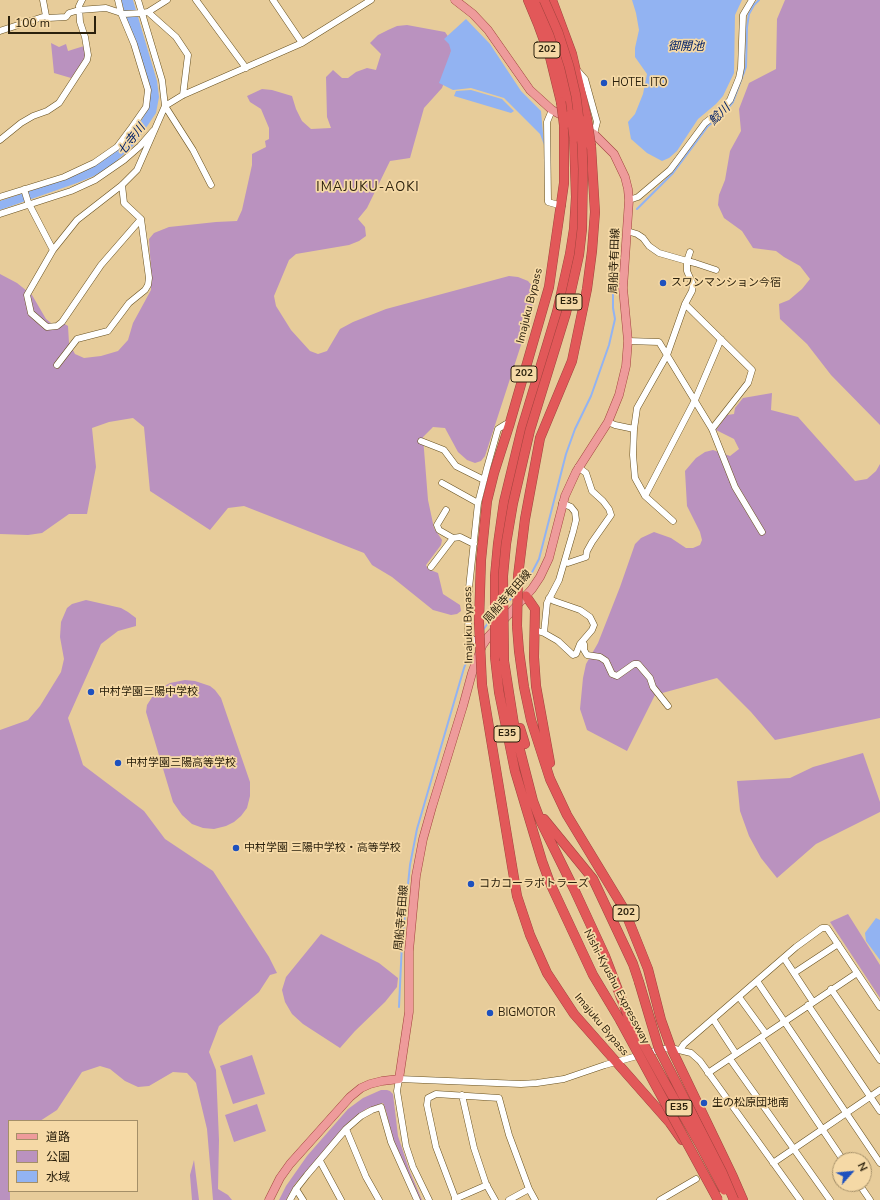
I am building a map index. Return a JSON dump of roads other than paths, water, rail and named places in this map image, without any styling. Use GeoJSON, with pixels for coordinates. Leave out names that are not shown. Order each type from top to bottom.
{"type":"FeatureCollection","features":[{"type":"Feature","properties":{"kind":"highway","name":"Imajuku Bypass"},"geometry":{"type":"LineString","coordinates":[[528,0],[550,57],[561,102],[564,125],[564,183],[562,206],[549,287],[487,501],[481,560],[479,622],[482,685],[517,896],[530,935],[547,973],[574,1014],[670,1123],[688,1149],[717,1200]]}},
{"type":"Feature","properties":{"kind":"highway","name":"Nishi-Kyushu Expressway"},"geometry":{"type":"LineString","coordinates":[[536,0],[550,36],[563,76],[568,98],[574,138],[576,198],[574,229],[565,282],[512,463],[504,502],[496,569],[495,658],[499,692],[515,771],[550,883],[593,975],[624,1018],[664,1082],[699,1143],[729,1200]]}},
{"type":"Feature","properties":{"kind":"highway","name":"Nishi-Kyushu Expressway"},"geometry":{"type":"LineString","coordinates":[[544,0],[558,32],[569,66],[576,96],[582,144],[583,198],[580,248],[573,284],[566,313],[521,465],[506,544],[502,602],[504,661],[508,691],[521,758],[533,801],[599,944],[624,1018],[717,1200]]}},
{"type":"Feature","properties":{"kind":"highway","name":"202"},"geometry":{"type":"LineString","coordinates":[[552,0],[564,30],[576,68],[587,119],[591,146],[595,212],[587,289],[572,361],[540,438],[526,519],[518,576],[517,626],[524,687],[531,720],[550,779],[567,815],[624,909],[642,951],[661,1020],[671,1048],[743,1200]]}},
{"type":"Feature","properties":{"kind":"highway"},"geometry":{"type":"LineString","coordinates":[[526,596],[535,609],[534,657],[536,686],[548,756],[562,797],[609,882]]}},
{"type":"Feature","properties":{"kind":"highway"},"geometry":{"type":"LineString","coordinates":[[508,691],[525,744]]}},
{"type":"Feature","properties":{"kind":"highway"},"geometry":{"type":"LineString","coordinates":[[533,801],[548,825],[593,879],[633,964],[659,1049],[722,1172],[734,1200]]}},
{"type":"Feature","properties":{"kind":"highway"},"geometry":{"type":"LineString","coordinates":[[558,830],[566,846]]}},
{"type":"Feature","properties":{"kind":"main road","name":"周船寺有田線"},"geometry":{"type":"LineString","coordinates":[[399,1079],[409,1012],[410,951],[416,876],[423,839],[472,673],[482,646],[488,637],[526,596],[540,577],[549,558],[562,503],[578,467],[608,422],[619,396],[626,366],[628,341],[623,288],[629,200],[625,177],[621,166],[614,154],[594,134],[552,110],[530,90],[488,30],[473,14],[455,0]]}},
{"type":"Feature","properties":{"kind":"main road"},"geometry":{"type":"LineString","coordinates":[[269,1200],[280,1178],[290,1164],[350,1096],[361,1088],[370,1084],[399,1079]]}},
{"type":"Feature","properties":{"kind":"street"},"geometry":{"type":"LineString","coordinates":[[43,0],[46,16]]}},
{"type":"Feature","properties":{"kind":"street"},"geometry":{"type":"LineString","coordinates":[[0,140],[21,123],[33,116],[47,111],[59,103],[87,60],[88,55],[85,37],[80,22],[79,10],[82,0]]}},
{"type":"Feature","properties":{"kind":"street"},"geometry":{"type":"LineString","coordinates":[[0,196],[64,177],[94,163],[117,147],[146,107],[148,90],[134,44],[118,0]]}},
{"type":"Feature","properties":{"kind":"street"},"geometry":{"type":"LineString","coordinates":[[138,0],[144,13],[162,80],[165,106],[193,150],[211,185]]}},
{"type":"Feature","properties":{"kind":"street"},"geometry":{"type":"LineString","coordinates":[[0,31],[46,16],[48,18],[66,17],[69,13],[79,10],[106,8],[122,13],[144,13],[167,0]]}},
{"type":"Feature","properties":{"kind":"street"},"geometry":{"type":"LineString","coordinates":[[196,0],[246,68]]}},
{"type":"Feature","properties":{"kind":"street"},"geometry":{"type":"LineString","coordinates":[[273,0],[302,43]]}},
{"type":"Feature","properties":{"kind":"street"},"geometry":{"type":"LineString","coordinates":[[140,219],[101,265],[62,322],[57,326],[47,326],[31,313],[27,295],[53,250],[77,220],[122,186],[137,170],[158,125],[165,106],[183,95],[302,43],[371,0]]}},
{"type":"Feature","properties":{"kind":"street"},"geometry":{"type":"LineString","coordinates":[[629,200],[638,197],[670,170],[705,123],[718,113],[730,100],[739,78],[741,68],[743,15],[752,0]]}},
{"type":"Feature","properties":{"kind":"street"},"geometry":{"type":"LineString","coordinates":[[144,13],[176,37],[188,55],[183,95]]}},
{"type":"Feature","properties":{"kind":"street"},"geometry":{"type":"LineString","coordinates":[[576,68],[585,79],[597,122],[594,134]]}},
{"type":"Feature","properties":{"kind":"street"},"geometry":{"type":"LineString","coordinates":[[552,110],[547,122],[548,202],[562,206]]}},
{"type":"Feature","properties":{"kind":"street"},"geometry":{"type":"LineString","coordinates":[[0,214],[29,203],[71,191],[95,180],[124,160],[140,146],[158,125]]}},
{"type":"Feature","properties":{"kind":"street"},"geometry":{"type":"LineString","coordinates":[[58,365],[77,339],[108,331],[129,303],[145,290],[148,285],[140,219],[124,203],[122,186]]}},
{"type":"Feature","properties":{"kind":"street"},"geometry":{"type":"LineString","coordinates":[[24,190],[53,250]]}},
{"type":"Feature","properties":{"kind":"street"},"geometry":{"type":"LineString","coordinates":[[627,231],[637,234],[643,238],[649,246],[659,252],[716,270]]}},
{"type":"Feature","properties":{"kind":"street"},"geometry":{"type":"LineString","coordinates":[[673,521],[645,496],[635,478],[634,429],[637,408],[667,355],[685,304],[692,291],[693,285],[687,271],[687,261],[690,252]]}},
{"type":"Feature","properties":{"kind":"street"},"geometry":{"type":"LineString","coordinates":[[685,304],[752,370],[748,383],[712,429]]}},
{"type":"Feature","properties":{"kind":"street"},"geometry":{"type":"LineString","coordinates":[[645,496],[695,400],[721,339]]}},
{"type":"Feature","properties":{"kind":"street"},"geometry":{"type":"LineString","coordinates":[[628,341],[659,342],[712,429],[735,487],[762,532]]}},
{"type":"Feature","properties":{"kind":"street"},"geometry":{"type":"LineString","coordinates":[[608,422],[634,429]]}},
{"type":"Feature","properties":{"kind":"street"},"geometry":{"type":"LineString","coordinates":[[482,646],[468,636],[469,588],[478,503],[498,429],[506,424],[509,426]]}},
{"type":"Feature","properties":{"kind":"street"},"geometry":{"type":"LineString","coordinates":[[421,441],[444,450],[456,466],[484,480]]}},
{"type":"Feature","properties":{"kind":"street"},"geometry":{"type":"LineString","coordinates":[[565,562],[568,563],[586,558],[587,551],[592,542],[611,516],[606,505],[592,491],[586,473],[578,467]]}},
{"type":"Feature","properties":{"kind":"street"},"geometry":{"type":"LineString","coordinates":[[442,483],[478,503]]}},
{"type":"Feature","properties":{"kind":"street"},"geometry":{"type":"LineString","coordinates":[[544,633],[547,603],[559,580],[576,520],[575,512],[571,507],[562,503]]}},
{"type":"Feature","properties":{"kind":"street"},"geometry":{"type":"LineString","coordinates":[[446,510],[437,525],[439,530],[453,538],[460,537],[474,544]]}},
{"type":"Feature","properties":{"kind":"street"},"geometry":{"type":"LineString","coordinates":[[431,567],[453,538]]}},
{"type":"Feature","properties":{"kind":"street"},"geometry":{"type":"LineString","coordinates":[[535,630],[558,641],[573,655],[576,654],[582,642],[592,630],[594,625],[590,617],[580,610],[549,598]]}},
{"type":"Feature","properties":{"kind":"street"},"geometry":{"type":"LineString","coordinates":[[582,642],[584,644],[586,655],[600,657],[606,661],[612,674],[617,676],[634,664],[638,664],[650,678],[653,687],[668,706]]}},
{"type":"Feature","properties":{"kind":"street"},"geometry":{"type":"LineString","coordinates":[[680,1050],[684,1044],[796,947],[822,928],[827,928],[880,1007]]}},
{"type":"Feature","properties":{"kind":"street"},"geometry":{"type":"LineString","coordinates":[[794,973],[838,944]]}},
{"type":"Feature","properties":{"kind":"street"},"geometry":{"type":"LineString","coordinates":[[784,958],[810,1003],[880,1111]]}},
{"type":"Feature","properties":{"kind":"street"},"geometry":{"type":"LineString","coordinates":[[708,1073],[810,1003],[857,973]]}},
{"type":"Feature","properties":{"kind":"street"},"geometry":{"type":"LineString","coordinates":[[757,981],[880,1163]]}},
{"type":"Feature","properties":{"kind":"street"},"geometry":{"type":"LineString","coordinates":[[831,989],[880,1060]]}},
{"type":"Feature","properties":{"kind":"street"},"geometry":{"type":"LineString","coordinates":[[739,997],[838,1152]]}},
{"type":"Feature","properties":{"kind":"street"},"geometry":{"type":"LineString","coordinates":[[713,1019],[736,1054]]}},
{"type":"Feature","properties":{"kind":"street"},"geometry":{"type":"LineString","coordinates":[[429,1200],[413,1167],[406,1146],[397,1092],[399,1079],[521,1084],[564,1079],[662,1048],[671,1048],[691,1053],[700,1061],[800,1200]]}},
{"type":"Feature","properties":{"kind":"street"},"geometry":{"type":"LineString","coordinates":[[730,1059],[830,1200]]}},
{"type":"Feature","properties":{"kind":"street"},"geometry":{"type":"LineString","coordinates":[[773,1163],[880,1090]]}},
{"type":"Feature","properties":{"kind":"street"},"geometry":{"type":"LineString","coordinates":[[487,1185],[456,1199],[436,1147],[428,1098],[436,1094],[499,1098],[509,1134],[529,1189],[535,1200]]}},
{"type":"Feature","properties":{"kind":"street"},"geometry":{"type":"LineString","coordinates":[[462,1095],[474,1148],[487,1185],[495,1200]]}},
{"type":"Feature","properties":{"kind":"street"},"geometry":{"type":"LineString","coordinates":[[290,1200],[296,1188],[346,1129],[361,1116],[381,1107],[391,1142],[417,1200]]}},
{"type":"Feature","properties":{"kind":"street"},"geometry":{"type":"LineString","coordinates":[[346,1129],[366,1177],[379,1200]]}},
{"type":"Feature","properties":{"kind":"street"},"geometry":{"type":"LineString","coordinates":[[320,1161],[341,1200]]}},
{"type":"Feature","properties":{"kind":"street"},"geometry":{"type":"LineString","coordinates":[[660,1200],[696,1179]]}},
{"type":"Feature","properties":{"kind":"street"},"geometry":{"type":"LineString","coordinates":[[296,1188],[304,1200]]}},
{"type":"Feature","properties":{"kind":"street"},"geometry":{"type":"LineString","coordinates":[[509,1200],[529,1189]]}},
{"type":"Feature","properties":{"kind":"water","name":"七寺川"},"geometry":{"type":"Polygon","coordinates":[[[121,0],[133,0],[157,81],[159,97],[156,113],[133,146],[111,166],[94,176],[77,183],[0,210],[0,201],[65,179],[122,145],[143,118],[149,99],[121,0]]]}},
{"type":"Feature","properties":{"kind":"water","name":"御開池"},"geometry":{"type":"Polygon","coordinates":[[[632,0],[742,0],[735,15],[734,73],[723,96],[698,119],[677,151],[669,158],[662,161],[647,153],[631,139],[628,122],[635,114],[643,94],[647,74],[635,57],[635,48],[639,30],[632,0]]]}},
{"type":"Feature","properties":{"kind":"water"},"geometry":{"type":"Polygon","coordinates":[[[466,19],[490,44],[521,91],[541,111],[544,145],[540,134],[504,98],[471,88],[453,90],[439,83],[451,51],[449,44],[444,39],[466,19]]]}},
{"type":"Feature","properties":{"kind":"water"},"geometry":{"type":"Polygon","coordinates":[[[471,90],[502,99],[514,111],[511,113],[454,96],[456,91],[471,90]]]}},
{"type":"Feature","properties":{"kind":"water"},"geometry":{"type":"Polygon","coordinates":[[[876,918],[880,920],[880,960],[866,941],[865,933],[876,918]]]}},
{"type":"Feature","properties":{"kind":"waterway","name":"鯰川"},"geometry":{"type":"LineString","coordinates":[[637,209],[673,173],[708,126],[722,115],[733,102],[746,67],[747,27],[749,14],[759,0]]}},
{"type":"Feature","properties":{"kind":"waterway"},"geometry":{"type":"LineString","coordinates":[[520,588],[528,580],[539,559],[566,454],[575,429],[591,396],[609,345],[615,319],[613,308],[613,243]]}},
{"type":"Feature","properties":{"kind":"waterway"},"geometry":{"type":"LineString","coordinates":[[507,603],[515,594]]}},
{"type":"Feature","properties":{"kind":"waterway"},"geometry":{"type":"LineString","coordinates":[[483,630],[491,619]]}},
{"type":"Feature","properties":{"kind":"waterway"},"geometry":{"type":"LineString","coordinates":[[399,1007],[402,943],[410,865],[417,829],[464,668],[474,645]]}},
{"type":"Feature","properties":{"kind":"place","name":"HOTEL ITO"},"geometry":{"type":"Point","coordinates":[604,83]}},
{"type":"Feature","properties":{"kind":"place","name":"スワンマンション今宿"},"geometry":{"type":"Point","coordinates":[663,283]}},
{"type":"Feature","properties":{"kind":"place","name":"中村学園三陽中学校"},"geometry":{"type":"Point","coordinates":[91,692]}},
{"type":"Feature","properties":{"kind":"place","name":"中村学園三陽高等学校"},"geometry":{"type":"Point","coordinates":[118,763]}},
{"type":"Feature","properties":{"kind":"place","name":"中村学園 三陽中学校・高等学校"},"geometry":{"type":"Point","coordinates":[236,848]}},
{"type":"Feature","properties":{"kind":"place","name":"コカコーラボトラーズ"},"geometry":{"type":"Point","coordinates":[471,884]}},
{"type":"Feature","properties":{"kind":"place","name":"BIGMOTOR"},"geometry":{"type":"Point","coordinates":[490,1013]}},
{"type":"Feature","properties":{"kind":"place","name":"生の松原団地南"},"geometry":{"type":"Point","coordinates":[704,1103]}},
{"type":"Feature","properties":{"kind":"district","name":"IMAJUKU-AOKI"},"geometry":{"type":"Point","coordinates":[368,188]}}]}
